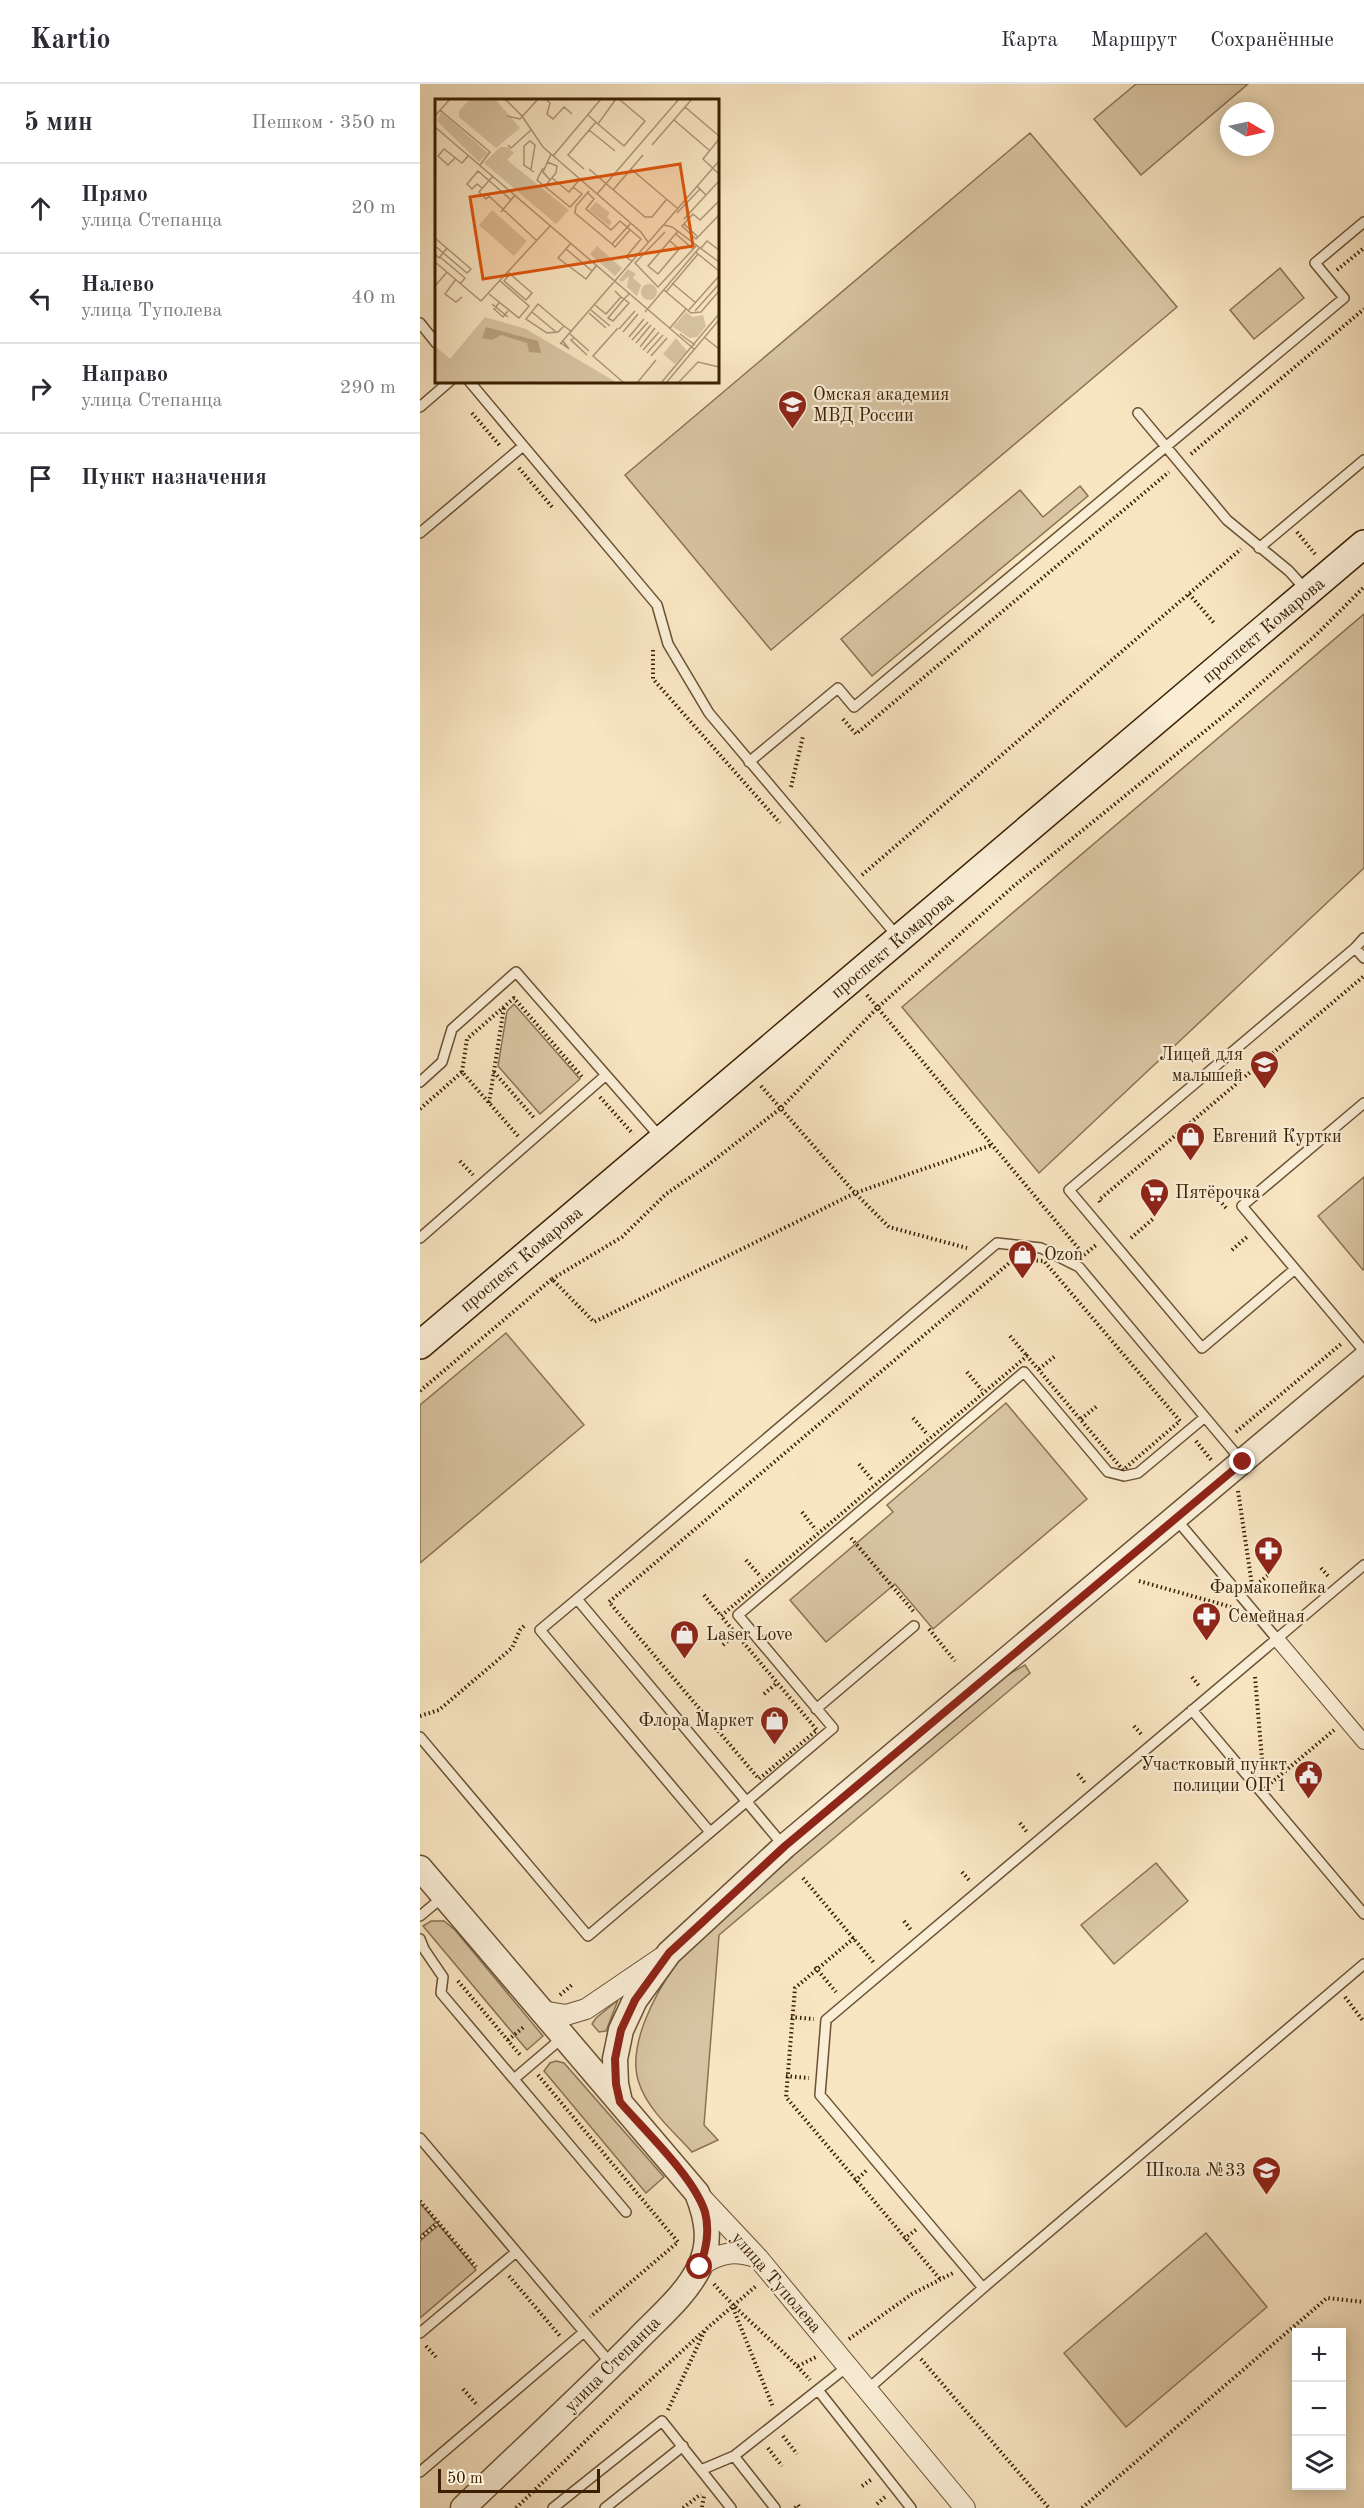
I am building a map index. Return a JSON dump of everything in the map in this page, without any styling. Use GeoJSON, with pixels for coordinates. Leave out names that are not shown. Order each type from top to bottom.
{"type":"FeatureCollection","features":[{"type":"Feature","properties":{"kind":"main road","name":"проспект Комарова"},"geometry":{"type":"LineString","coordinates":[[420,1345],[1364,544]]}},
{"type":"Feature","properties":{"kind":"street"},"geometry":{"type":"LineString","coordinates":[[542,2011],[566,2015],[586,2009],[669,1953],[785,1846],[1364,1359]]}},
{"type":"Feature","properties":{"kind":"street"},"geometry":{"type":"LineString","coordinates":[[1277,1639],[1364,1742]]}},
{"type":"Feature","properties":{"kind":"street","name":"улица Туполева"},"geometry":{"type":"LineString","coordinates":[[420,1868],[697,2193],[764,2266],[834,2348],[966,2508]]}},
{"type":"Feature","properties":{"kind":"street"},"geometry":{"type":"LineString","coordinates":[[620,2102],[616,2084],[615,2059],[621,2030],[635,2000],[669,1953]]}},
{"type":"Feature","properties":{"kind":"street","name":"улица Степанца"},"geometry":{"type":"LineString","coordinates":[[463,2508],[612,2365],[691,2283],[706,2274],[707,2228],[705,2213],[697,2193]]}},
{"type":"Feature","properties":{"kind":"street"},"geometry":{"type":"LineString","coordinates":[[706,2274],[713,2257],[728,2252],[743,2253],[764,2266]]}},
{"type":"Feature","properties":{"kind":"lane"},"geometry":{"type":"LineString","coordinates":[[749,762],[838,688],[854,707],[1344,298],[1315,263],[1364,222]]}},
{"type":"Feature","properties":{"kind":"lane"},"geometry":{"type":"LineString","coordinates":[[420,323],[435,342]]}},
{"type":"Feature","properties":{"kind":"lane"},"geometry":{"type":"LineString","coordinates":[[421,403],[449,382]]}},
{"type":"Feature","properties":{"kind":"lane"},"geometry":{"type":"LineString","coordinates":[[470,382],[657,605],[669,644],[709,713],[899,939]]}},
{"type":"Feature","properties":{"kind":"lane"},"geometry":{"type":"LineString","coordinates":[[1138,413],[1227,520],[1289,572],[1307,592]]}},
{"type":"Feature","properties":{"kind":"lane"},"geometry":{"type":"LineString","coordinates":[[420,533],[523,446]]}},
{"type":"Feature","properties":{"kind":"lane"},"geometry":{"type":"LineString","coordinates":[[1259,548],[1364,460]]}},
{"type":"Feature","properties":{"kind":"lane"},"geometry":{"type":"LineString","coordinates":[[1295,1269],[1202,1348],[1069,1190],[1364,938]]}},
{"type":"Feature","properties":{"kind":"lane"},"geometry":{"type":"LineString","coordinates":[[1355,948],[1364,958]]}},
{"type":"Feature","properties":{"kind":"lane"},"geometry":{"type":"LineString","coordinates":[[420,1082],[442,1062],[452,1029],[516,972],[663,1140]]}},
{"type":"Feature","properties":{"kind":"lane"},"geometry":{"type":"LineString","coordinates":[[420,1238],[606,1075]]}},
{"type":"Feature","properties":{"kind":"lane"},"geometry":{"type":"LineString","coordinates":[[1364,1103],[1242,1206],[1364,1351]]}},
{"type":"Feature","properties":{"kind":"lane"},"geometry":{"type":"LineString","coordinates":[[710,1832],[540,1630],[997,1243],[1041,1248],[1079,1267],[1243,1462]]}},
{"type":"Feature","properties":{"kind":"lane"},"geometry":{"type":"LineString","coordinates":[[420,1737],[588,1936],[833,1728],[738,1615],[1024,1372],[1108,1472],[1124,1476],[1138,1473],[1205,1417]]}},
{"type":"Feature","properties":{"kind":"lane"},"geometry":{"type":"LineString","coordinates":[[1176,1519],[1277,1639]]}},
{"type":"Feature","properties":{"kind":"lane"},"geometry":{"type":"LineString","coordinates":[[983,2288],[820,2094],[826,2020],[1364,1565]]}},
{"type":"Feature","properties":{"kind":"lane"},"geometry":{"type":"LineString","coordinates":[[577,1599],[785,1846]]}},
{"type":"Feature","properties":{"kind":"lane"},"geometry":{"type":"LineString","coordinates":[[816,1709],[917,1622]]}},
{"type":"Feature","properties":{"kind":"lane"},"geometry":{"type":"LineString","coordinates":[[1192,1710],[1263,1790],[1364,1914]]}},
{"type":"Feature","properties":{"kind":"lane"},"geometry":{"type":"LineString","coordinates":[[420,1916],[444,1896]]}},
{"type":"Feature","properties":{"kind":"lane"},"geometry":{"type":"LineString","coordinates":[[420,1939],[442,1977],[441,1993],[626,2212]]}},
{"type":"Feature","properties":{"kind":"lane"},"geometry":{"type":"LineString","coordinates":[[868,2389],[983,2288],[1364,1964]]}},
{"type":"Feature","properties":{"kind":"lane"},"geometry":{"type":"LineString","coordinates":[[514,2079],[564,2036]]}},
{"type":"Feature","properties":{"kind":"lane"},"geometry":{"type":"LineString","coordinates":[[420,2138],[612,2365]]}},
{"type":"Feature","properties":{"kind":"lane"},"geometry":{"type":"LineString","coordinates":[[420,2333],[516,2252]]}},
{"type":"Feature","properties":{"kind":"lane"},"geometry":{"type":"LineString","coordinates":[[420,2472],[568,2346],[582,2329]]}},
{"type":"Feature","properties":{"kind":"lane"},"geometry":{"type":"LineString","coordinates":[[702,2470],[734,2456],[848,2366]]}},
{"type":"Feature","properties":{"kind":"lane"},"geometry":{"type":"LineString","coordinates":[[818,2390],[911,2508]]}},
{"type":"Feature","properties":{"kind":"lane"},"geometry":{"type":"LineString","coordinates":[[553,2508],[662,2421],[732,2508]]}},
{"type":"Feature","properties":{"kind":"lane"},"geometry":{"type":"LineString","coordinates":[[605,2508],[683,2446]]}},
{"type":"Feature","properties":{"kind":"lane"},"geometry":{"type":"LineString","coordinates":[[734,2456],[775,2508]]}},
{"type":"Feature","properties":{"kind":"path"},"geometry":{"type":"LineString","coordinates":[[1343,280],[1336,272],[1364,248]]}},
{"type":"Feature","properties":{"kind":"path"},"geometry":{"type":"LineString","coordinates":[[840,715],[856,734],[1364,309]]}},
{"type":"Feature","properties":{"kind":"path"},"geometry":{"type":"LineString","coordinates":[[1289,523],[1317,557]]}},
{"type":"Feature","properties":{"kind":"path"},"geometry":{"type":"LineString","coordinates":[[861,876],[1250,541]]}},
{"type":"Feature","properties":{"kind":"path"},"geometry":{"type":"LineString","coordinates":[[420,1391],[552,1279],[621,1237],[666,1194],[704,1168],[780,1108],[878,1008],[1016,885],[1226,714],[1317,634],[1364,587]]}},
{"type":"Feature","properties":{"kind":"path"},"geometry":{"type":"LineString","coordinates":[[1189,594],[1214,623]]}},
{"type":"Feature","properties":{"kind":"path"},"geometry":{"type":"LineString","coordinates":[[784,783],[790,791],[805,730],[797,736]]}},
{"type":"Feature","properties":{"kind":"path"},"geometry":{"type":"LineString","coordinates":[[854,867],[868,885]]}},
{"type":"Feature","properties":{"kind":"path"},"geometry":{"type":"LineString","coordinates":[[1106,1208],[1099,1200],[1364,976]]}},
{"type":"Feature","properties":{"kind":"path"},"geometry":{"type":"LineString","coordinates":[[853,978],[1084,1255]]}},
{"type":"Feature","properties":{"kind":"path"},"geometry":{"type":"LineString","coordinates":[[420,1108],[462,1072],[467,1039],[513,998],[635,1137]]}},
{"type":"Feature","properties":{"kind":"path"},"geometry":{"type":"LineString","coordinates":[[489,1103],[504,1006]]}},
{"type":"Feature","properties":{"kind":"path"},"geometry":{"type":"LineString","coordinates":[[746,1069],[855,1193],[889,1227],[1014,1259]]}},
{"type":"Feature","properties":{"kind":"path"},"geometry":{"type":"LineString","coordinates":[[462,1072],[519,1136]]}},
{"type":"Feature","properties":{"kind":"path"},"geometry":{"type":"LineString","coordinates":[[494,1072],[536,1120]]}},
{"type":"Feature","properties":{"kind":"path"},"geometry":{"type":"LineString","coordinates":[[552,1279],[594,1322],[855,1193],[992,1145]]}},
{"type":"Feature","properties":{"kind":"path"},"geometry":{"type":"LineString","coordinates":[[460,1161],[466,1168]]}},
{"type":"Feature","properties":{"kind":"path"},"geometry":{"type":"LineString","coordinates":[[1219,1200],[1225,1207]]}},
{"type":"Feature","properties":{"kind":"path"},"geometry":{"type":"LineString","coordinates":[[1131,1238],[1154,1218]]}},
{"type":"Feature","properties":{"kind":"path"},"geometry":{"type":"LineString","coordinates":[[1125,1231],[1138,1247]]}},
{"type":"Feature","properties":{"kind":"path"},"geometry":{"type":"LineString","coordinates":[[1232,1250],[1249,1235]]}},
{"type":"Feature","properties":{"kind":"path"},"geometry":{"type":"LineString","coordinates":[[1044,1261],[1180,1421],[1122,1470]]}},
{"type":"Feature","properties":{"kind":"path"},"geometry":{"type":"LineString","coordinates":[[1225,1441],[1351,1335]]}},
{"type":"Feature","properties":{"kind":"path"},"geometry":{"type":"LineString","coordinates":[[1010,1336],[1027,1356]]}},
{"type":"Feature","properties":{"kind":"path"},"geometry":{"type":"LineString","coordinates":[[1038,1370],[1055,1356]]}},
{"type":"Feature","properties":{"kind":"path"},"geometry":{"type":"LineString","coordinates":[[967,1372],[975,1383]]}},
{"type":"Feature","properties":{"kind":"path"},"geometry":{"type":"LineString","coordinates":[[1081,1420],[1097,1406]]}},
{"type":"Feature","properties":{"kind":"path"},"geometry":{"type":"LineString","coordinates":[[913,1418],[922,1428]]}},
{"type":"Feature","properties":{"kind":"path"},"geometry":{"type":"LineString","coordinates":[[859,1464],[867,1474]]}},
{"type":"Feature","properties":{"kind":"path"},"geometry":{"type":"LineString","coordinates":[[1139,1581],[1256,1614],[1239,1492]]}},
{"type":"Feature","properties":{"kind":"path"},"geometry":{"type":"LineString","coordinates":[[802,1512],[810,1523]]}},
{"type":"Feature","properties":{"kind":"path"},"geometry":{"type":"LineString","coordinates":[[842,1527],[917,1622]]}},
{"type":"Feature","properties":{"kind":"path"},"geometry":{"type":"LineString","coordinates":[[746,1560],[755,1570]]}},
{"type":"Feature","properties":{"kind":"path"},"geometry":{"type":"LineString","coordinates":[[1252,1588],[1269,1575]]}},
{"type":"Feature","properties":{"kind":"path"},"geometry":{"type":"LineString","coordinates":[[704,1595],[721,1616]]}},
{"type":"Feature","properties":{"kind":"path"},"geometry":{"type":"LineString","coordinates":[[420,1716],[439,1710],[512,1648],[520,1630],[528,1622]]}},
{"type":"Feature","properties":{"kind":"path"},"geometry":{"type":"LineString","coordinates":[[927,1627],[955,1661]]}},
{"type":"Feature","properties":{"kind":"path"},"geometry":{"type":"LineString","coordinates":[[723,1645],[736,1634]]}},
{"type":"Feature","properties":{"kind":"path"},"geometry":{"type":"LineString","coordinates":[[1254,1658],[1263,1790]]}},
{"type":"Feature","properties":{"kind":"path"},"geometry":{"type":"LineString","coordinates":[[764,1694],[777,1683]]}},
{"type":"Feature","properties":{"kind":"path"},"geometry":{"type":"LineString","coordinates":[[1263,1790],[1346,1720]]}},
{"type":"Feature","properties":{"kind":"path"},"geometry":{"type":"LineString","coordinates":[[803,1878],[883,1972]]}},
{"type":"Feature","properties":{"kind":"path"},"geometry":{"type":"LineString","coordinates":[[854,1938],[795,1988],[786,2097],[940,2279]]}},
{"type":"Feature","properties":{"kind":"path"},"geometry":{"type":"LineString","coordinates":[[816,1968],[846,2004]]}},
{"type":"Feature","properties":{"kind":"path"},"geometry":{"type":"LineString","coordinates":[[457,1979],[678,2242],[582,2329]]}},
{"type":"Feature","properties":{"kind":"path"},"geometry":{"type":"LineString","coordinates":[[1337,1987],[1364,2022]]}},
{"type":"Feature","properties":{"kind":"path"},"geometry":{"type":"LineString","coordinates":[[792,2017],[826,2020]]}},
{"type":"Feature","properties":{"kind":"path"},"geometry":{"type":"LineString","coordinates":[[787,2076],[821,2079]]}},
{"type":"Feature","properties":{"kind":"path"},"geometry":{"type":"LineString","coordinates":[[420,2201],[480,2271]]}},
{"type":"Feature","properties":{"kind":"path"},"geometry":{"type":"LineString","coordinates":[[420,2238],[438,2223]]}},
{"type":"Feature","properties":{"kind":"path"},"geometry":{"type":"LineString","coordinates":[[516,2508],[623,2405],[733,2306],[764,2266]]}},
{"type":"Feature","properties":{"kind":"path"},"geometry":{"type":"LineString","coordinates":[[834,2348],[912,2294],[965,2266]]}},
{"type":"Feature","properties":{"kind":"path"},"geometry":{"type":"LineString","coordinates":[[706,2274],[733,2306],[798,2366],[818,2390]]}},
{"type":"Feature","properties":{"kind":"path"},"geometry":{"type":"LineString","coordinates":[[501,2282],[509,2275],[568,2346]]}},
{"type":"Feature","properties":{"kind":"path"},"geometry":{"type":"LineString","coordinates":[[1082,2508],[1327,2298],[1364,2302]]}},
{"type":"Feature","properties":{"kind":"path"},"geometry":{"type":"LineString","coordinates":[[733,2306],[779,2421]]}},
{"type":"Feature","properties":{"kind":"path"},"geometry":{"type":"LineString","coordinates":[[662,2421],[705,2330]]}},
{"type":"Feature","properties":{"kind":"path"},"geometry":{"type":"LineString","coordinates":[[426,2345],[436,2357]]}},
{"type":"Feature","properties":{"kind":"path"},"geometry":{"type":"LineString","coordinates":[[913,2349],[1049,2508]]}},
{"type":"Feature","properties":{"kind":"path"},"geometry":{"type":"LineString","coordinates":[[463,2389],[472,2399]]}},
{"type":"Feature","properties":{"kind":"path"},"geometry":{"type":"LineString","coordinates":[[762,2453],[792,2429]]}},
{"type":"Feature","properties":{"kind":"path"},"geometry":{"type":"LineString","coordinates":[[783,2436],[797,2454]]}},
{"type":"Feature","properties":{"kind":"path"},"geometry":{"type":"LineString","coordinates":[[768,2448],[782,2466]]}},
{"type":"Feature","properties":{"kind":"path"},"geometry":{"type":"LineString","coordinates":[[862,2486],[872,2478]]}},
{"type":"Feature","properties":{"kind":"path"},"geometry":{"type":"LineString","coordinates":[[683,2508],[704,2491],[711,2499]]}},
{"type":"Feature","properties":{"kind":"path"},"geometry":{"type":"LineString","coordinates":[[795,2508],[798,2505],[800,2508]]}},
{"type":"Feature","properties":{"kind":"shaded area"},"geometry":{"type":"Polygon","coordinates":[[[1136,84],[1248,84],[1227,102],[1220,102],[1220,108],[1141,175],[1094,119],[1136,84]]]}},
{"type":"Feature","properties":{"kind":"shaded area"},"geometry":{"type":"Polygon","coordinates":[[[1030,133],[1177,307],[771,650],[625,475],[1030,133]]]}},
{"type":"Feature","properties":{"kind":"shaded area"},"geometry":{"type":"Polygon","coordinates":[[[1280,268],[1304,298],[1254,339],[1230,310],[1280,268]]]}},
{"type":"Feature","properties":{"kind":"shaded area"},"geometry":{"type":"Polygon","coordinates":[[[1080,486],[1088,496],[872,676],[841,639],[1020,490],[1043,517],[1080,486]]]}},
{"type":"Feature","properties":{"kind":"shaded area"},"geometry":{"type":"Polygon","coordinates":[[[1364,614],[1364,868],[1039,1173],[902,1007],[1364,614]]]}},
{"type":"Feature","properties":{"kind":"shaded area"},"geometry":{"type":"Polygon","coordinates":[[[514,1004],[580,1079],[540,1114],[498,1066],[507,1011],[514,1004]]]}},
{"type":"Feature","properties":{"kind":"shaded area"},"geometry":{"type":"Polygon","coordinates":[[[1364,1177],[1364,1269],[1363,1270],[1318,1216],[1364,1177]]]}},
{"type":"Feature","properties":{"kind":"shaded area"},"geometry":{"type":"Polygon","coordinates":[[[506,1333],[584,1425],[420,1563],[420,1405],[506,1333]]]}},
{"type":"Feature","properties":{"kind":"shaded area"},"geometry":{"type":"Polygon","coordinates":[[[1006,1403],[1087,1499],[933,1629],[895,1584],[826,1642],[790,1600],[893,1512],[887,1505],[1006,1403]]]}},
{"type":"Feature","properties":{"kind":"shaded area"},"geometry":{"type":"Polygon","coordinates":[[[1025,1665],[1030,1673],[719,1935],[704,2125],[718,2140],[692,2152],[648,2102],[639,2083],[636,2068],[636,2053],[645,2020],[669,1975],[711,1925],[1004,1677],[1025,1665]]]}},
{"type":"Feature","properties":{"kind":"shaded area"},"geometry":{"type":"Polygon","coordinates":[[[1156,1863],[1188,1901],[1114,1964],[1081,1925],[1156,1863]]]}},
{"type":"Feature","properties":{"kind":"shaded area"},"geometry":{"type":"Polygon","coordinates":[[[431,1921],[444,1921],[455,1930],[543,2036],[527,2050],[423,1926],[431,1921]]]}},
{"type":"Feature","properties":{"kind":"shaded area"},"geometry":{"type":"Polygon","coordinates":[[[618,2000],[606,2031],[599,2032],[592,2024],[618,2000]]]}},
{"type":"Feature","properties":{"kind":"shaded area"},"geometry":{"type":"Polygon","coordinates":[[[556,2061],[564,2063],[664,2177],[646,2193],[544,2071],[550,2063],[556,2061]]]}},
{"type":"Feature","properties":{"kind":"shaded area"},"geometry":{"type":"Polygon","coordinates":[[[420,2203],[436,2222],[420,2236],[420,2203]]]}},
{"type":"Feature","properties":{"kind":"shaded area"},"geometry":{"type":"Polygon","coordinates":[[[439,2225],[476,2270],[420,2318],[420,2241],[439,2225]]]}},
{"type":"Feature","properties":{"kind":"shaded area"},"geometry":{"type":"Polygon","coordinates":[[[1206,2233],[1267,2307],[1126,2427],[1064,2353],[1206,2233]]]}},
{"type":"Feature","properties":{"kind":"place","name":"Омская академия МВД России"},"geometry":{"type":"Point","coordinates":[792,430]}},
{"type":"Feature","properties":{"kind":"place","name":"Лицей для малышей"},"geometry":{"type":"Point","coordinates":[1264,1090]}},
{"type":"Feature","properties":{"kind":"place","name":"Евгений Куртки"},"geometry":{"type":"Point","coordinates":[1191,1162]}},
{"type":"Feature","properties":{"kind":"place","name":"Пятёрочка"},"geometry":{"type":"Point","coordinates":[1154,1218]}},
{"type":"Feature","properties":{"kind":"place","name":"Ozon"},"geometry":{"type":"Point","coordinates":[1023,1280]}},
{"type":"Feature","properties":{"kind":"place","name":"Фармакопейка"},"geometry":{"type":"Point","coordinates":[1268,1576]}},
{"type":"Feature","properties":{"kind":"place","name":"Семейная"},"geometry":{"type":"Point","coordinates":[1207,1642]}},
{"type":"Feature","properties":{"kind":"place","name":"Laser Love"},"geometry":{"type":"Point","coordinates":[685,1660]}},
{"type":"Feature","properties":{"kind":"place","name":"Флора Маркет"},"geometry":{"type":"Point","coordinates":[775,1746]}},
{"type":"Feature","properties":{"kind":"place","name":"Участковый пункт полиции ОП 1"},"geometry":{"type":"Point","coordinates":[1308,1800]}},
{"type":"Feature","properties":{"kind":"place","name":"Школа №33"},"geometry":{"type":"Point","coordinates":[1267,2196]}},
{"type":"Feature","properties":{"kind":"route"},"geometry":{"type":"LineString","coordinates":[[700,2267],[706,2247],[707,2228],[705,2213],[697,2193],[620,2102],[616,2084],[615,2059],[621,2030],[635,2000],[669,1953],[707,1915],[775,1855],[1243,1462]]}}]}
